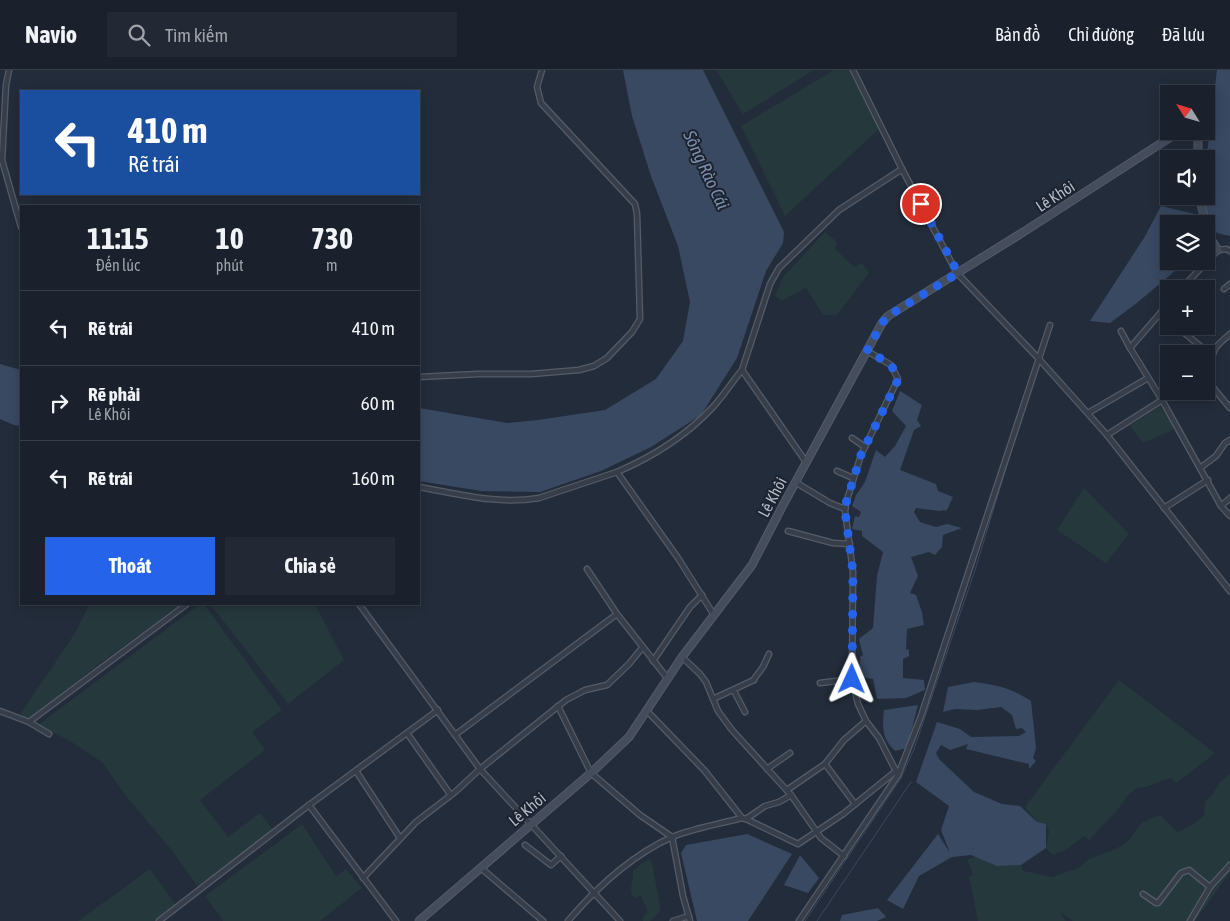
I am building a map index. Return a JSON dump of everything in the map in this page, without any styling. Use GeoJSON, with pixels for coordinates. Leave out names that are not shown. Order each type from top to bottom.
{"type":"FeatureCollection","features":[{"type":"Feature","properties":{"kind":"street"},"geometry":{"type":"LineString","coordinates":[[9,70],[5,94],[2,160],[20,223]]}},
{"type":"Feature","properties":{"kind":"street"},"geometry":{"type":"LineString","coordinates":[[420,377],[531,374],[584,369],[598,364],[614,352],[638,325],[640,319],[637,214],[635,204],[541,103],[537,87],[542,70]]}},
{"type":"Feature","properties":{"kind":"street"},"geometry":{"type":"LineString","coordinates":[[853,70],[902,169],[958,273],[1088,413],[1230,591]]}},
{"type":"Feature","properties":{"kind":"street","name":"Lê Khôi"},"geometry":{"type":"LineString","coordinates":[[419,921],[591,773],[629,737],[648,712],[682,657],[752,565],[806,462],[882,323],[888,316],[1166,140]]}},
{"type":"Feature","properties":{"kind":"street"},"geometry":{"type":"LineString","coordinates":[[420,486],[475,498],[502,501],[528,500],[616,472],[652,455],[699,420],[720,398],[742,370],[770,284],[779,268],[839,210],[902,169]]}},
{"type":"Feature","properties":{"kind":"street"},"geometry":{"type":"LineString","coordinates":[[1215,246],[1218,250]]}},
{"type":"Feature","properties":{"kind":"street"},"geometry":{"type":"LineString","coordinates":[[1190,280],[1218,250],[1226,249],[1230,251]]}},
{"type":"Feature","properties":{"kind":"street"},"geometry":{"type":"LineString","coordinates":[[1224,289],[1230,284]]}},
{"type":"Feature","properties":{"kind":"street"},"geometry":{"type":"LineString","coordinates":[[1130,348],[1160,312]]}},
{"type":"Feature","properties":{"kind":"street"},"geometry":{"type":"LineString","coordinates":[[799,921],[844,856],[897,773],[921,716],[1050,324]]}},
{"type":"Feature","properties":{"kind":"street"},"geometry":{"type":"LineString","coordinates":[[1121,331],[1160,397]]}},
{"type":"Feature","properties":{"kind":"street"},"geometry":{"type":"LineString","coordinates":[[1215,348],[1230,334]]}},
{"type":"Feature","properties":{"kind":"street"},"geometry":{"type":"LineString","coordinates":[[1187,335],[1199,345]]}},
{"type":"Feature","properties":{"kind":"street"},"geometry":{"type":"LineString","coordinates":[[1226,338],[1230,343]]}},
{"type":"Feature","properties":{"kind":"street"},"geometry":{"type":"LineString","coordinates":[[867,351],[891,366],[898,380],[865,447],[853,478],[845,509],[853,582],[852,679],[858,704],[866,721],[879,738],[897,773]]}},
{"type":"Feature","properties":{"kind":"street"},"geometry":{"type":"LineString","coordinates":[[742,370],[806,462]]}},
{"type":"Feature","properties":{"kind":"street"},"geometry":{"type":"LineString","coordinates":[[1088,413],[1148,378]]}},
{"type":"Feature","properties":{"kind":"street"},"geometry":{"type":"LineString","coordinates":[[1215,390],[1230,408]]}},
{"type":"Feature","properties":{"kind":"street"},"geometry":{"type":"LineString","coordinates":[[1106,435],[1162,400],[1222,506],[1230,516]]}},
{"type":"Feature","properties":{"kind":"street"},"geometry":{"type":"LineString","coordinates":[[852,438],[865,447]]}},
{"type":"Feature","properties":{"kind":"street"},"geometry":{"type":"LineString","coordinates":[[1200,468],[1212,460],[1219,449],[1230,440]]}},
{"type":"Feature","properties":{"kind":"street"},"geometry":{"type":"LineString","coordinates":[[837,471],[853,478]]}},
{"type":"Feature","properties":{"kind":"street"},"geometry":{"type":"LineString","coordinates":[[616,472],[714,615]]}},
{"type":"Feature","properties":{"kind":"street"},"geometry":{"type":"LineString","coordinates":[[1164,508],[1208,480]]}},
{"type":"Feature","properties":{"kind":"street"},"geometry":{"type":"LineString","coordinates":[[796,482],[830,503],[845,509]]}},
{"type":"Feature","properties":{"kind":"street"},"geometry":{"type":"LineString","coordinates":[[1222,506],[1230,498]]}},
{"type":"Feature","properties":{"kind":"street"},"geometry":{"type":"LineString","coordinates":[[788,531],[833,543],[850,544]]}},
{"type":"Feature","properties":{"kind":"street"},"geometry":{"type":"LineString","coordinates":[[587,570],[642,648],[668,680]]}},
{"type":"Feature","properties":{"kind":"street"},"geometry":{"type":"LineString","coordinates":[[653,661],[690,607],[702,595]]}},
{"type":"Feature","properties":{"kind":"street"},"geometry":{"type":"LineString","coordinates":[[29,722],[186,605]]}},
{"type":"Feature","properties":{"kind":"street"},"geometry":{"type":"LineString","coordinates":[[360,605],[480,769],[620,921]]}},
{"type":"Feature","properties":{"kind":"street"},"geometry":{"type":"LineString","coordinates":[[455,734],[617,614]]}},
{"type":"Feature","properties":{"kind":"street"},"geometry":{"type":"LineString","coordinates":[[363,878],[416,822],[480,769],[558,706],[585,690],[607,685],[629,664],[642,648]]}},
{"type":"Feature","properties":{"kind":"street"},"geometry":{"type":"LineString","coordinates":[[714,699],[754,680],[764,667],[768,654]]}},
{"type":"Feature","properties":{"kind":"street"},"geometry":{"type":"LineString","coordinates":[[682,657],[700,674],[726,723],[750,752],[787,790],[821,838],[844,856]]}},
{"type":"Feature","properties":{"kind":"street"},"geometry":{"type":"LineString","coordinates":[[820,684],[852,679]]}},
{"type":"Feature","properties":{"kind":"street"},"geometry":{"type":"LineString","coordinates":[[734,691],[745,712]]}},
{"type":"Feature","properties":{"kind":"street"},"geometry":{"type":"LineString","coordinates":[[558,706],[591,773],[640,815],[672,837],[683,896],[690,918],[674,921]]}},
{"type":"Feature","properties":{"kind":"street"},"geometry":{"type":"LineString","coordinates":[[159,921],[309,805],[438,710]]}},
{"type":"Feature","properties":{"kind":"street"},"geometry":{"type":"LineString","coordinates":[[0,711],[29,722],[49,734]]}},
{"type":"Feature","properties":{"kind":"street"},"geometry":{"type":"LineString","coordinates":[[648,712],[705,771],[744,818],[798,844],[897,773]]}},
{"type":"Feature","properties":{"kind":"street"},"geometry":{"type":"LineString","coordinates":[[787,790],[825,764],[844,740],[866,721]]}},
{"type":"Feature","properties":{"kind":"street"},"geometry":{"type":"LineString","coordinates":[[407,733],[450,794]]}},
{"type":"Feature","properties":{"kind":"street"},"geometry":{"type":"LineString","coordinates":[[767,769],[790,753]]}},
{"type":"Feature","properties":{"kind":"street"},"geometry":{"type":"LineString","coordinates":[[825,764],[855,804]]}},
{"type":"Feature","properties":{"kind":"street"},"geometry":{"type":"LineString","coordinates":[[356,771],[400,838]]}},
{"type":"Feature","properties":{"kind":"street"},"geometry":{"type":"LineString","coordinates":[[568,921],[593,893],[622,868],[655,846],[672,837],[744,818],[765,806],[779,802],[791,795]]}},
{"type":"Feature","properties":{"kind":"street"},"geometry":{"type":"LineString","coordinates":[[309,805],[396,921]]}},
{"type":"Feature","properties":{"kind":"street"},"geometry":{"type":"LineString","coordinates":[[525,845],[551,865],[561,856]]}},
{"type":"Feature","properties":{"kind":"street"},"geometry":{"type":"LineString","coordinates":[[1190,921],[1210,887],[1230,865]]}},
{"type":"Feature","properties":{"kind":"street"},"geometry":{"type":"LineString","coordinates":[[481,868],[543,921]]}},
{"type":"Feature","properties":{"kind":"street"},"geometry":{"type":"LineString","coordinates":[[1143,894],[1158,903],[1181,873],[1189,870],[1210,887]]}},
{"type":"Feature","properties":{"kind":"shaded area"},"geometry":{"type":"Polygon","coordinates":[[[716,70],[814,70],[743,114],[716,70]]]}},
{"type":"Feature","properties":{"kind":"shaded area"},"geometry":{"type":"Polygon","coordinates":[[[834,70],[849,70],[879,129],[785,216],[741,126],[834,70]]]}},
{"type":"Feature","properties":{"kind":"shaded area"},"geometry":{"type":"Polygon","coordinates":[[[825,232],[837,242],[835,249],[854,267],[862,263],[869,273],[837,315],[823,315],[806,288],[781,301],[775,296],[783,277],[825,232]]]}},
{"type":"Feature","properties":{"kind":"shaded area"},"geometry":{"type":"Polygon","coordinates":[[[1160,406],[1175,429],[1143,443],[1130,426],[1160,406]]]}},
{"type":"Feature","properties":{"kind":"shaded area"},"geometry":{"type":"Polygon","coordinates":[[[1084,488],[1129,534],[1106,563],[1057,530],[1084,488]]]}},
{"type":"Feature","properties":{"kind":"shaded area"},"geometry":{"type":"Polygon","coordinates":[[[89,605],[180,605],[99,664],[28,720],[19,716],[75,633],[89,605]]]}},
{"type":"Feature","properties":{"kind":"shaded area"},"geometry":{"type":"Polygon","coordinates":[[[199,605],[205,605],[282,710],[252,732],[265,750],[200,800],[228,837],[260,813],[274,831],[199,888],[169,847],[125,795],[103,763],[70,741],[38,725],[199,605]]]}},
{"type":"Feature","properties":{"kind":"shaded area"},"geometry":{"type":"Polygon","coordinates":[[[211,605],[316,605],[344,660],[288,704],[211,605]]]}},
{"type":"Feature","properties":{"kind":"shaded area"},"geometry":{"type":"Polygon","coordinates":[[[1119,680],[1215,753],[1177,783],[1170,778],[1146,787],[1137,788],[1127,796],[1116,812],[1089,840],[1084,836],[1066,850],[1053,855],[1046,848],[1049,831],[1046,824],[1040,825],[1025,807],[1119,680]]]}},
{"type":"Feature","properties":{"kind":"shaded area"},"geometry":{"type":"Polygon","coordinates":[[[1230,774],[1230,873],[1195,921],[1073,921],[1060,912],[1066,921],[978,921],[969,877],[973,875],[967,859],[980,856],[997,866],[1021,865],[1024,871],[1052,877],[1078,868],[1089,859],[1116,849],[1130,839],[1141,823],[1156,816],[1161,816],[1177,832],[1195,823],[1204,815],[1205,802],[1220,782],[1230,774]]]}},
{"type":"Feature","properties":{"kind":"shaded area"},"geometry":{"type":"Polygon","coordinates":[[[302,824],[336,876],[346,869],[362,888],[320,921],[223,921],[205,896],[302,824]]]}},
{"type":"Feature","properties":{"kind":"shaded area"},"geometry":{"type":"Polygon","coordinates":[[[650,859],[661,911],[650,921],[643,921],[643,917],[647,912],[646,905],[641,895],[636,898],[632,896],[633,871],[650,859]]]}},
{"type":"Feature","properties":{"kind":"shaded area"},"geometry":{"type":"Polygon","coordinates":[[[150,869],[176,905],[154,921],[78,921],[150,869]]]}},
{"type":"Feature","properties":{"kind":"water","name":"Sông Rào Cái"},"geometry":{"type":"Polygon","coordinates":[[[623,70],[703,70],[784,232],[783,243],[766,271],[737,358],[701,415],[651,447],[601,471],[540,492],[481,491],[420,481],[420,408],[507,423],[605,410],[656,379],[683,341],[690,302],[678,246],[651,176],[632,116],[623,70]]]}},
{"type":"Feature","properties":{"kind":"water"},"geometry":{"type":"Polygon","coordinates":[[[1217,70],[1230,70],[1230,236],[1215,232],[1215,215],[1205,215],[1203,205],[1215,205],[1215,150],[1207,150],[1209,140],[1215,140],[1215,87],[1217,70]]]}},
{"type":"Feature","properties":{"kind":"water"},"geometry":{"type":"Polygon","coordinates":[[[1161,206],[1195,214],[1160,215],[1160,270],[1176,270],[1164,280],[1160,280],[1160,284],[1110,323],[1090,321],[1144,238],[1161,206]]]}},
{"type":"Feature","properties":{"kind":"water"},"geometry":{"type":"Polygon","coordinates":[[[0,364],[20,370],[20,426],[0,419],[0,364]]]}},
{"type":"Feature","properties":{"kind":"water"},"geometry":{"type":"Polygon","coordinates":[[[900,391],[922,405],[917,420],[921,426],[914,430],[900,470],[936,484],[938,491],[953,497],[947,510],[939,511],[916,508],[914,512],[920,522],[936,527],[947,524],[962,528],[943,535],[942,547],[935,555],[929,552],[911,557],[918,576],[910,593],[916,595],[924,625],[907,629],[906,649],[909,650],[909,656],[903,659],[903,678],[924,680],[925,690],[906,698],[877,699],[873,679],[859,677],[860,657],[863,655],[859,639],[873,628],[877,576],[883,552],[862,536],[862,531],[852,529],[855,516],[859,517],[861,512],[852,506],[856,495],[865,482],[876,450],[885,457],[895,446],[906,426],[892,411],[900,391]]]}},
{"type":"Feature","properties":{"kind":"water"},"geometry":{"type":"Polygon","coordinates":[[[974,682],[1004,688],[1031,701],[1036,748],[1033,758],[1036,761],[1029,769],[1029,764],[966,749],[968,744],[950,750],[941,745],[936,753],[939,759],[974,792],[1002,804],[1020,806],[1037,822],[1046,824],[1046,848],[1021,865],[997,866],[971,855],[952,857],[919,876],[903,909],[887,900],[938,834],[950,853],[941,830],[949,806],[916,782],[937,722],[960,729],[971,737],[1019,736],[1026,732],[1022,728],[1016,729],[1012,715],[1001,707],[977,710],[955,709],[943,712],[948,687],[974,682]]]}},
{"type":"Feature","properties":{"kind":"water"},"geometry":{"type":"Polygon","coordinates":[[[918,705],[907,748],[895,751],[885,737],[884,710],[918,705]]]}},
{"type":"Feature","properties":{"kind":"water"},"geometry":{"type":"Polygon","coordinates":[[[747,834],[792,854],[748,921],[697,921],[681,853],[686,845],[747,834]]]}},
{"type":"Feature","properties":{"kind":"water"},"geometry":{"type":"Polygon","coordinates":[[[800,855],[819,878],[808,893],[784,885],[800,855]]]}},
{"type":"Feature","properties":{"kind":"water"},"geometry":{"type":"Polygon","coordinates":[[[878,908],[886,917],[877,921],[840,921],[842,915],[878,908]]]}},
{"type":"Feature","properties":{"kind":"waterway"},"geometry":{"type":"LineString","coordinates":[[805,921],[901,778],[914,749],[975,570],[1011,452]]}},
{"type":"Feature","properties":{"kind":"waterway"},"geometry":{"type":"LineString","coordinates":[[817,921],[911,782]]}},
{"type":"Feature","properties":{"kind":"route"},"geometry":{"type":"LineString","coordinates":[[852,679],[853,572],[845,511],[846,503],[861,455],[898,380],[894,369],[888,363],[867,351],[882,323],[888,316],[958,273],[921,204]]}}]}
